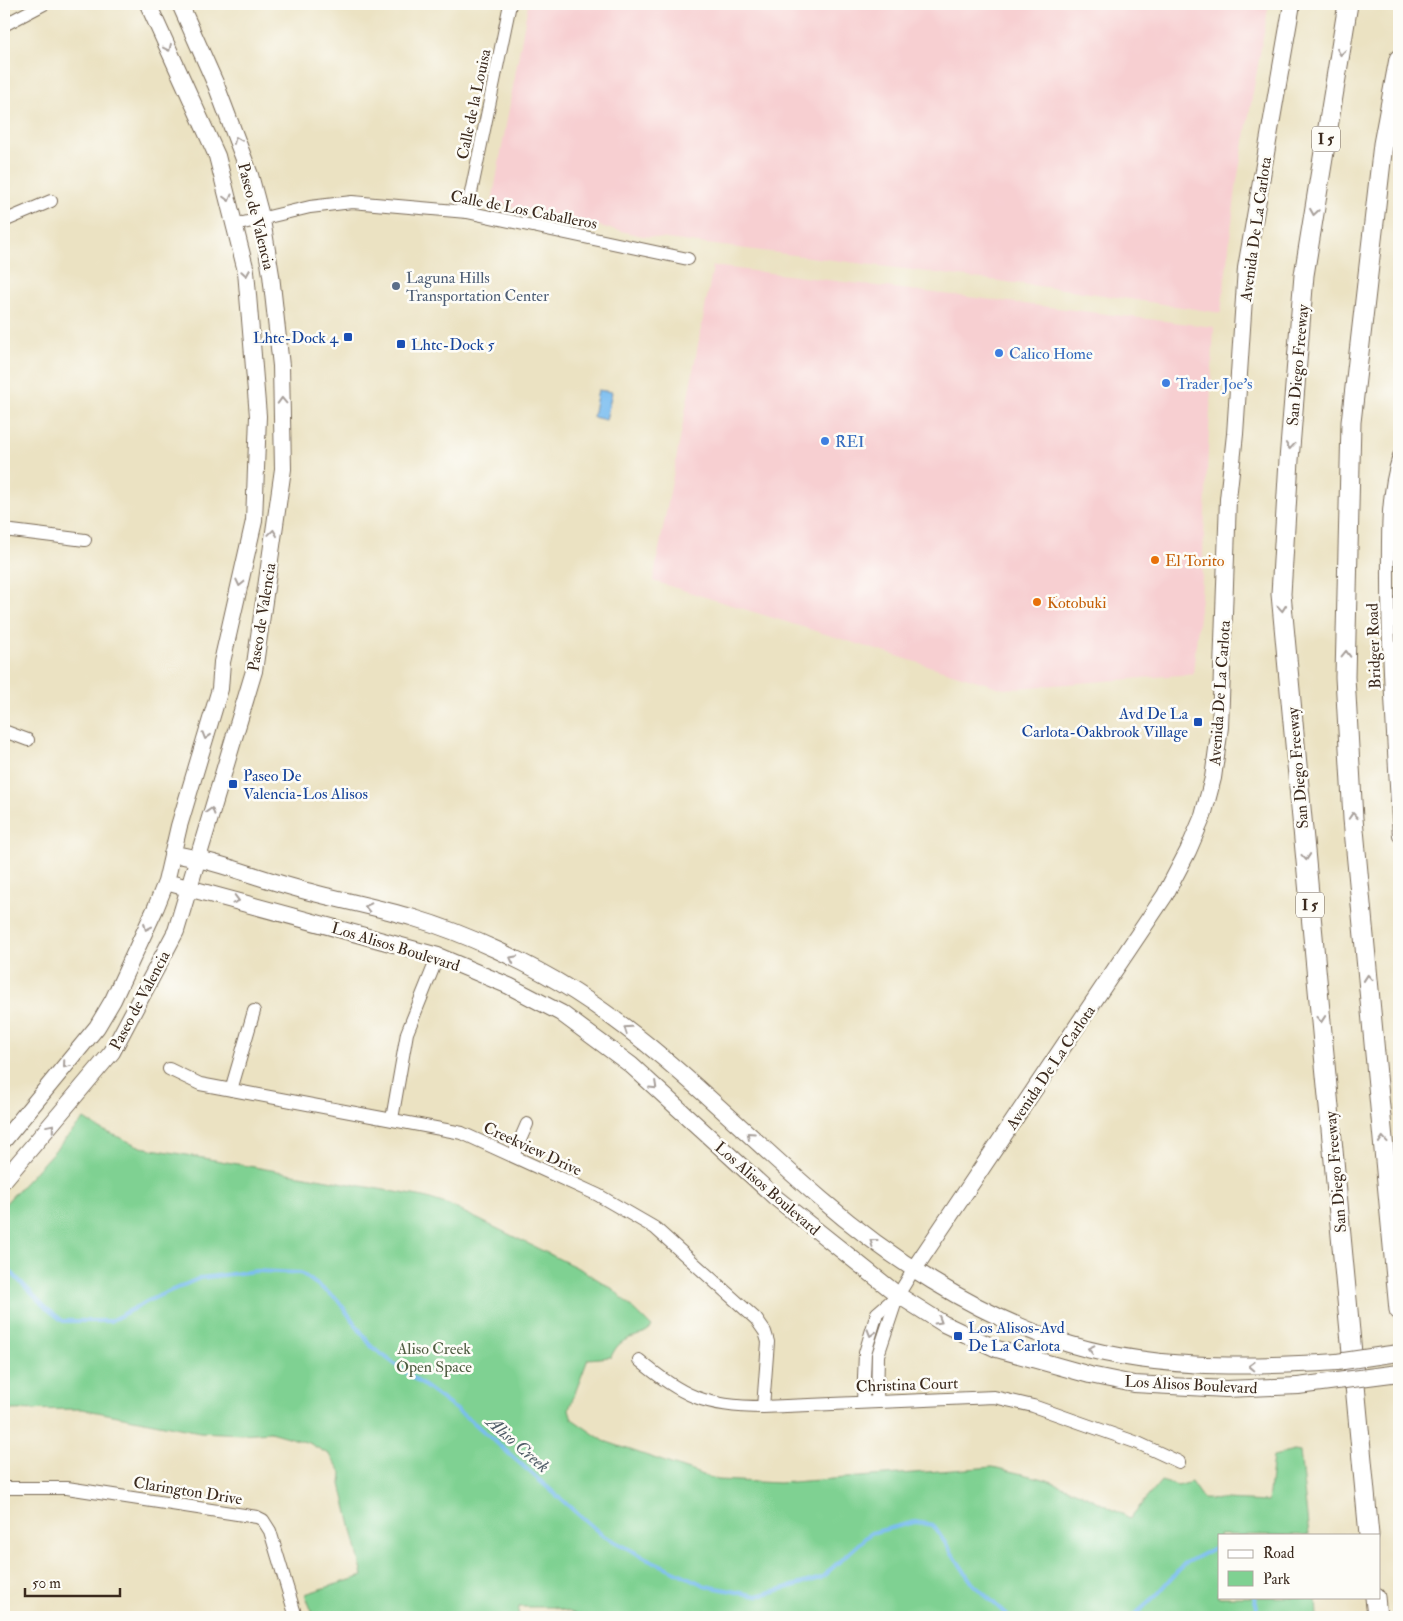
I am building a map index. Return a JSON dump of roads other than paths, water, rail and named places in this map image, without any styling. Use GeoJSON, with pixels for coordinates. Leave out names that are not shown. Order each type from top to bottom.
{"type":"FeatureCollection","features":[{"type":"Feature","properties":{"kind":"highway","name":"San Diego Freeway"},"geometry":{"type":"LineString","coordinates":[[1348,4],[1304,275],[1289,460],[1281,594],[1369,1534]]}},
{"type":"Feature","properties":{"kind":"highway"},"geometry":{"type":"LineString","coordinates":[[1399,59],[1383,144],[1351,422],[1347,524],[1345,677],[1353,819],[1399,1310]]}},
{"type":"Feature","properties":{"kind":"highway"},"geometry":{"type":"LineString","coordinates":[[1375,1598],[1377,1617]]}},
{"type":"Feature","properties":{"kind":"main road","name":"Paseo de Valencia"},"geometry":{"type":"LineString","coordinates":[[4,1140],[97,1027],[113,1000],[166,882],[172,854],[220,690],[222,662],[254,521],[258,416],[246,271],[210,138],[148,4]]}},
{"type":"Feature","properties":{"kind":"main road","name":"Paseo de Valencia"},"geometry":{"type":"LineString","coordinates":[[4,1180],[20,1164],[112,1052],[176,931],[254,672],[282,469],[280,356],[272,275],[262,220],[250,174],[216,85],[180,4]]}},
{"type":"Feature","properties":{"kind":"main road","name":"Avenida De La Carlota"},"geometry":{"type":"LineString","coordinates":[[914,1268],[1165,895],[1188,851],[1203,816],[1213,778],[1220,727],[1228,499],[1235,434],[1246,268],[1292,4]]}},
{"type":"Feature","properties":{"kind":"main road","name":"Los Alisos Boulevard"},"geometry":{"type":"LineString","coordinates":[[172,854],[197,857],[277,883],[415,918],[483,944],[574,992],[648,1044],[870,1241],[958,1295],[1020,1326],[1059,1341],[1131,1357],[1196,1365],[1264,1367],[1337,1362],[1399,1353]]}},
{"type":"Feature","properties":{"kind":"main road","name":"Los Alisos Boulevard"},"geometry":{"type":"LineString","coordinates":[[166,882],[438,956],[509,986],[567,1017],[631,1065],[776,1198],[898,1295],[944,1324],[996,1349],[1090,1375],[1134,1384],[1208,1388],[1298,1386],[1399,1373]]}},
{"type":"Feature","properties":{"kind":"street"},"geometry":{"type":"LineString","coordinates":[[4,25],[44,4]]}},
{"type":"Feature","properties":{"kind":"street","name":"Calle de la Louisa"},"geometry":{"type":"LineString","coordinates":[[467,212],[510,4]]}},
{"type":"Feature","properties":{"kind":"street"},"geometry":{"type":"LineString","coordinates":[[4,221],[51,201]]}},
{"type":"Feature","properties":{"kind":"street","name":"Calle de Los Caballeros"},"geometry":{"type":"LineString","coordinates":[[235,226],[310,207],[352,202],[467,212],[688,259]]}},
{"type":"Feature","properties":{"kind":"street","name":"Bridger Road"},"geometry":{"type":"LineString","coordinates":[[1399,456],[1390,493],[1388,531],[1388,633],[1396,738],[1399,836]]}},
{"type":"Feature","properties":{"kind":"street"},"geometry":{"type":"LineString","coordinates":[[4,530],[86,540]]}},
{"type":"Feature","properties":{"kind":"street"},"geometry":{"type":"LineString","coordinates":[[4,731],[28,740]]}},
{"type":"Feature","properties":{"kind":"street"},"geometry":{"type":"LineString","coordinates":[[392,1119],[407,1032],[438,956]]}},
{"type":"Feature","properties":{"kind":"street"},"geometry":{"type":"LineString","coordinates":[[232,1090],[254,1011]]}},
{"type":"Feature","properties":{"kind":"street","name":"Creekview Drive"},"geometry":{"type":"LineString","coordinates":[[169,1069],[200,1084],[462,1133],[598,1195],[655,1228],[756,1319],[765,1332],[768,1342],[763,1407]]}},
{"type":"Feature","properties":{"kind":"street"},"geometry":{"type":"LineString","coordinates":[[513,1156],[527,1124]]}},
{"type":"Feature","properties":{"kind":"street","name":"Avenida De La Carlota"},"geometry":{"type":"LineString","coordinates":[[877,1402],[878,1355],[898,1295],[914,1268]]}},
{"type":"Feature","properties":{"kind":"street","name":"Avenida De La Carlota"},"geometry":{"type":"LineString","coordinates":[[863,1402],[865,1353],[877,1313],[898,1295]]}},
{"type":"Feature","properties":{"kind":"street","name":"Christina Court"},"geometry":{"type":"LineString","coordinates":[[639,1360],[667,1384],[697,1398],[728,1406],[763,1407],[994,1397],[1033,1406],[1130,1440],[1179,1462]]}},
{"type":"Feature","properties":{"kind":"street","name":"Clarington Drive"},"geometry":{"type":"LineString","coordinates":[[4,1488],[67,1488],[257,1517],[263,1520],[270,1531],[296,1617]]}},
{"type":"Feature","properties":{"kind":"water"},"geometry":{"type":"Polygon","coordinates":[[[598,390],[612,392],[606,420],[593,417],[598,390]]]}},
{"type":"Feature","properties":{"kind":"waterway","name":"Aliso Creek"},"geometry":{"type":"LineString","coordinates":[[4,1265],[46,1308],[63,1321],[110,1321],[154,1298],[200,1278],[256,1271],[301,1273],[337,1299],[372,1347],[474,1423],[602,1535],[646,1558],[706,1586],[757,1596],[821,1578],[871,1533],[915,1522],[933,1525],[973,1584],[1009,1617]]}},
{"type":"Feature","properties":{"kind":"waterway","name":"Aliso Creek"},"geometry":{"type":"LineString","coordinates":[[1132,1617],[1156,1596],[1184,1564],[1218,1548]]}},
{"type":"Feature","properties":{"kind":"waterway","name":"Aliso Creek"},"geometry":{"type":"LineString","coordinates":[[1254,1598],[1260,1617]]}},
{"type":"Feature","properties":{"kind":"place","name":"Laguna Hills Transportation Center"},"geometry":{"type":"Point","coordinates":[396,286]}},
{"type":"Feature","properties":{"kind":"place","name":"Lhtc-Dock 4"},"geometry":{"type":"Point","coordinates":[348,337]}},
{"type":"Feature","properties":{"kind":"place","name":"Lhtc-Dock 5"},"geometry":{"type":"Point","coordinates":[401,344]}},
{"type":"Feature","properties":{"kind":"place","name":"Calico Home"},"geometry":{"type":"Point","coordinates":[999,353]}},
{"type":"Feature","properties":{"kind":"place","name":"Trader Joe's"},"geometry":{"type":"Point","coordinates":[1166,383]}},
{"type":"Feature","properties":{"kind":"place","name":"REI"},"geometry":{"type":"Point","coordinates":[825,441]}},
{"type":"Feature","properties":{"kind":"place","name":"El Torito"},"geometry":{"type":"Point","coordinates":[1155,560]}},
{"type":"Feature","properties":{"kind":"place","name":"Kotobuki"},"geometry":{"type":"Point","coordinates":[1037,602]}},
{"type":"Feature","properties":{"kind":"place","name":"Avd De La Carlota-Oakbrook Village"},"geometry":{"type":"Point","coordinates":[1198,722]}},
{"type":"Feature","properties":{"kind":"place","name":"Paseo De Valencia-Los Alisos"},"geometry":{"type":"Point","coordinates":[233,784]}},
{"type":"Feature","properties":{"kind":"place","name":"Los Alisos-Avd De La Carlota"},"geometry":{"type":"Point","coordinates":[958,1336]}},
{"type":"Feature","properties":{"kind":"park label","name":"Aliso Creek Open Space"},"geometry":{"type":"Point","coordinates":[434,1357]}}]}
